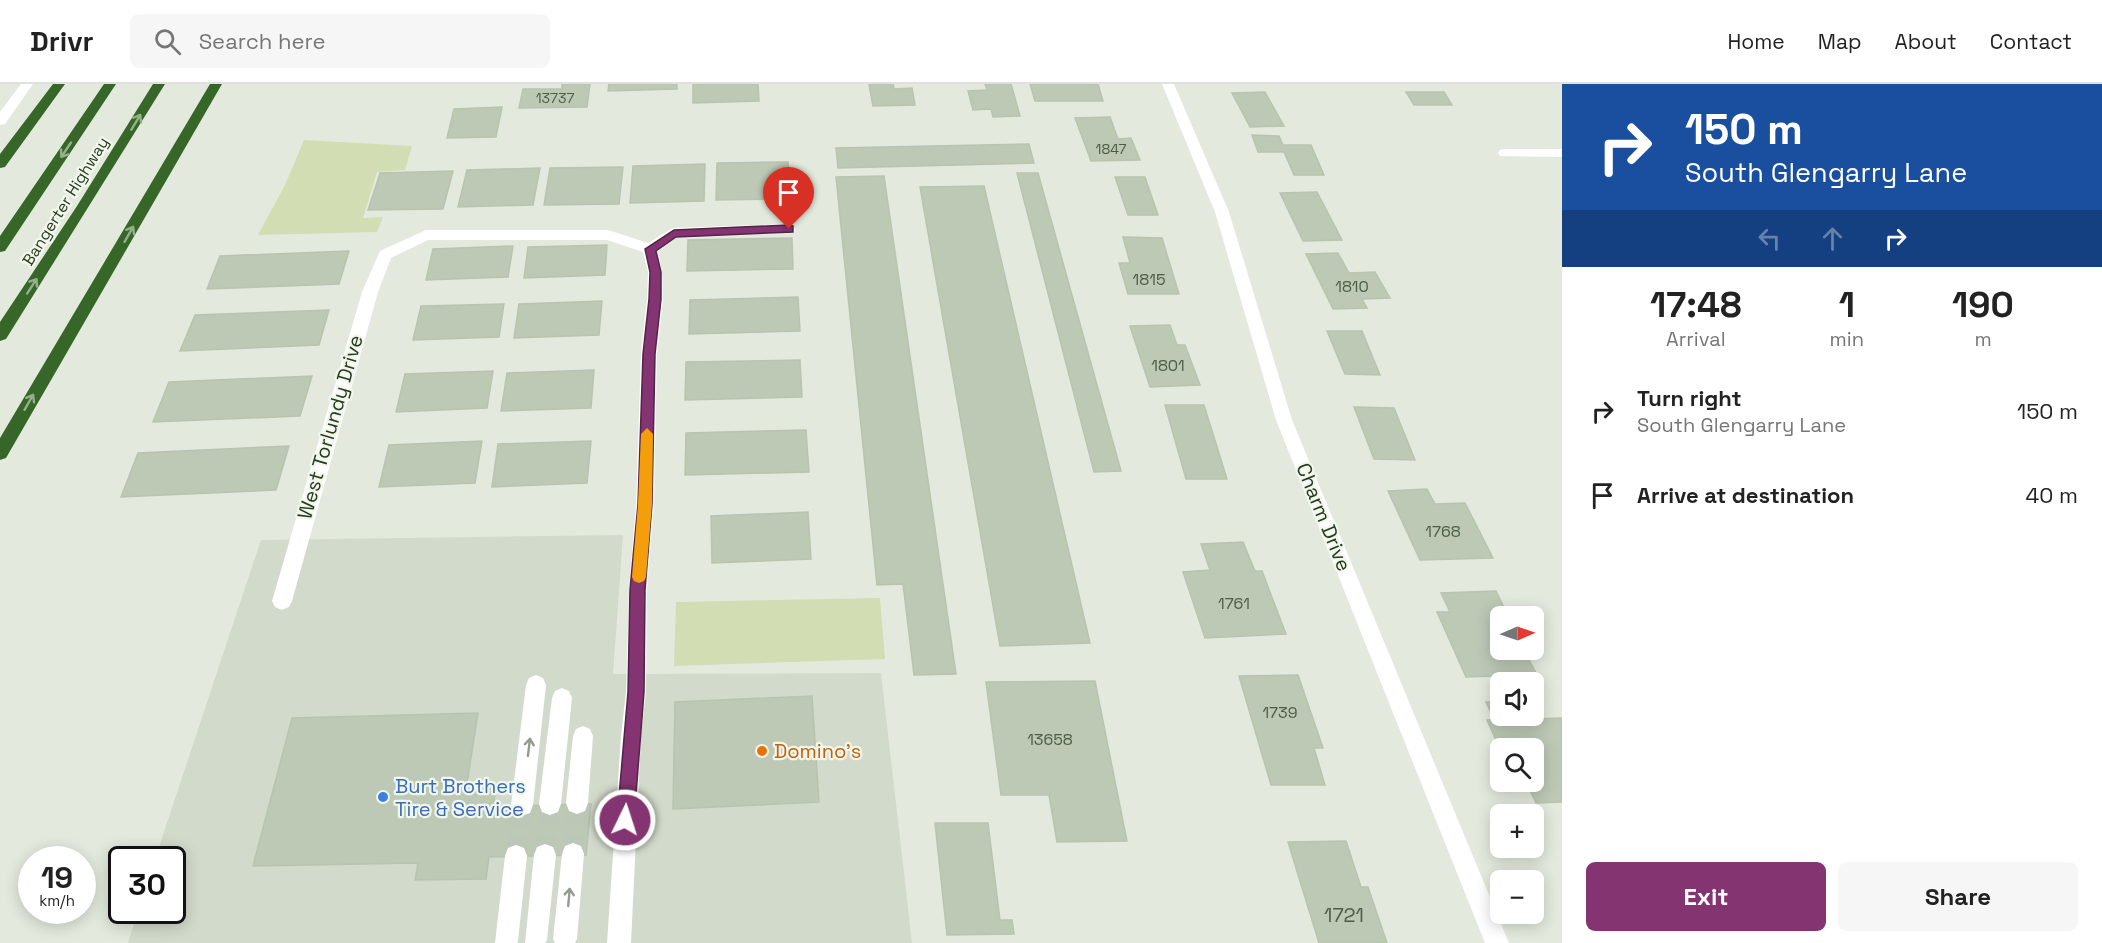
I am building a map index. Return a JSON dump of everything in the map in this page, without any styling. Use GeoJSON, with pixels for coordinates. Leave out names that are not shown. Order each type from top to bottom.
{"type":"FeatureCollection","features":[{"type":"Feature","properties":{"kind":"highway"},"geometry":{"type":"LineString","coordinates":[[0,164],[59,84]]}},
{"type":"Feature","properties":{"kind":"highway","name":"Bangerter Highway"},"geometry":{"type":"LineString","coordinates":[[0,247],[110,84]]}},
{"type":"Feature","properties":{"kind":"highway","name":"Bangerter Highway"},"geometry":{"type":"LineString","coordinates":[[0,335],[82,209],[159,84]]}},
{"type":"Feature","properties":{"kind":"highway"},"geometry":{"type":"LineString","coordinates":[[0,453],[216,84]]}},
{"type":"Feature","properties":{"kind":"street"},"geometry":{"type":"LineString","coordinates":[[0,121],[27,84]]}},
{"type":"Feature","properties":{"kind":"street","name":"Charm Drive"},"geometry":{"type":"LineString","coordinates":[[1168,84],[1222,212],[1284,420],[1497,943]]}},
{"type":"Feature","properties":{"kind":"street"},"geometry":{"type":"LineString","coordinates":[[1505,153],[1562,153]]}},
{"type":"Feature","properties":{"kind":"street"},"geometry":{"type":"LineString","coordinates":[[619,943],[631,736],[636,692],[638,590],[645,504],[649,354],[655,299],[655,272],[650,249],[674,233],[789,229]]}},
{"type":"Feature","properties":{"kind":"street","name":"West Torlundy Drive"},"geometry":{"type":"LineString","coordinates":[[282,601],[370,292],[385,255],[426,236],[608,235],[650,249]]}},
{"type":"Feature","properties":{"kind":"street"},"geometry":{"type":"LineString","coordinates":[[522,805],[536,685]]}},
{"type":"Feature","properties":{"kind":"street"},"geometry":{"type":"LineString","coordinates":[[550,804],[562,698]]}},
{"type":"Feature","properties":{"kind":"street"},"geometry":{"type":"LineString","coordinates":[[577,803],[583,736]]}},
{"type":"Feature","properties":{"kind":"street"},"geometry":{"type":"LineString","coordinates":[[565,939],[573,854]]}},
{"type":"Feature","properties":{"kind":"street"},"geometry":{"type":"LineString","coordinates":[[535,940],[545,855]]}},
{"type":"Feature","properties":{"kind":"street"},"geometry":{"type":"LineString","coordinates":[[506,941],[516,856]]}},
{"type":"Feature","properties":{"kind":"shaded area"},"geometry":{"type":"Polygon","coordinates":[[[623,535],[613,674],[881,673],[912,943],[128,943],[134,924],[186,924],[186,846],[159,846],[261,540],[623,535]]]}},
{"type":"Feature","properties":{"kind":"green space"},"geometry":{"type":"Polygon","coordinates":[[[304,140],[412,146],[405,170],[377,172],[363,218],[383,217],[377,232],[258,235],[285,185],[304,140]]]}},
{"type":"Feature","properties":{"kind":"green space"},"geometry":{"type":"Polygon","coordinates":[[[880,598],[885,659],[674,666],[676,602],[880,598]]]}},
{"type":"Feature","properties":{"kind":"building"},"geometry":{"type":"Polygon","coordinates":[[[562,84],[590,84],[587,107],[519,108],[523,89],[562,89],[562,84]]]}},
{"type":"Feature","properties":{"kind":"building"},"geometry":{"type":"Polygon","coordinates":[[[609,84],[677,84],[677,89],[608,91],[609,84]]]}},
{"type":"Feature","properties":{"kind":"building"},"geometry":{"type":"Polygon","coordinates":[[[693,84],[758,84],[759,101],[693,103],[693,84]]]}},
{"type":"Feature","properties":{"kind":"building"},"geometry":{"type":"Polygon","coordinates":[[[869,84],[893,84],[894,89],[912,88],[915,105],[873,106],[869,84]]]}},
{"type":"Feature","properties":{"kind":"building"},"geometry":{"type":"Polygon","coordinates":[[[985,84],[1011,84],[1020,116],[993,117],[991,109],[973,110],[968,91],[987,90],[985,84]]]}},
{"type":"Feature","properties":{"kind":"building"},"geometry":{"type":"Polygon","coordinates":[[[1030,84],[1098,84],[1103,101],[1035,101],[1030,84]]]}},
{"type":"Feature","properties":{"kind":"building"},"geometry":{"type":"Polygon","coordinates":[[[1265,92],[1284,126],[1250,127],[1232,93],[1265,92]]]}},
{"type":"Feature","properties":{"kind":"building"},"geometry":{"type":"Polygon","coordinates":[[[1406,92],[1444,92],[1452,105],[1414,105],[1406,92]]]}},
{"type":"Feature","properties":{"kind":"building"},"geometry":{"type":"Polygon","coordinates":[[[502,107],[496,137],[447,138],[454,109],[502,107]]]}},
{"type":"Feature","properties":{"kind":"building"},"geometry":{"type":"Polygon","coordinates":[[[1110,117],[1118,139],[1131,138],[1140,160],[1091,161],[1075,118],[1110,117]]]}},
{"type":"Feature","properties":{"kind":"building"},"geometry":{"type":"Polygon","coordinates":[[[1252,135],[1279,136],[1283,145],[1311,145],[1324,175],[1294,175],[1284,152],[1258,152],[1252,135]]]}},
{"type":"Feature","properties":{"kind":"building"},"geometry":{"type":"Polygon","coordinates":[[[1029,144],[1034,163],[838,168],[836,148],[1029,144]]]}},
{"type":"Feature","properties":{"kind":"building"},"geometry":{"type":"Polygon","coordinates":[[[788,162],[791,199],[716,200],[717,163],[788,162]]]}},
{"type":"Feature","properties":{"kind":"building"},"geometry":{"type":"Polygon","coordinates":[[[705,164],[704,201],[630,203],[633,166],[705,164]]]}},
{"type":"Feature","properties":{"kind":"building"},"geometry":{"type":"Polygon","coordinates":[[[623,167],[619,204],[544,205],[550,168],[623,167]]]}},
{"type":"Feature","properties":{"kind":"building"},"geometry":{"type":"Polygon","coordinates":[[[540,168],[533,205],[458,207],[467,170],[540,168]]]}},
{"type":"Feature","properties":{"kind":"building"},"geometry":{"type":"Polygon","coordinates":[[[453,171],[443,209],[368,210],[380,173],[453,171]]]}},
{"type":"Feature","properties":{"kind":"building"},"geometry":{"type":"Polygon","coordinates":[[[1017,173],[1038,173],[1121,471],[1094,472],[1017,173]]]}},
{"type":"Feature","properties":{"kind":"building"},"geometry":{"type":"Polygon","coordinates":[[[884,176],[956,674],[914,675],[903,584],[877,585],[836,177],[884,176]]]}},
{"type":"Feature","properties":{"kind":"building"},"geometry":{"type":"Polygon","coordinates":[[[1115,177],[1145,177],[1158,215],[1128,215],[1115,177]]]}},
{"type":"Feature","properties":{"kind":"building"},"geometry":{"type":"Polygon","coordinates":[[[984,186],[1090,643],[1000,646],[920,187],[984,186]]]}},
{"type":"Feature","properties":{"kind":"building"},"geometry":{"type":"Polygon","coordinates":[[[1317,192],[1342,240],[1303,241],[1280,193],[1317,192]]]}},
{"type":"Feature","properties":{"kind":"building"},"geometry":{"type":"Polygon","coordinates":[[[1123,237],[1162,238],[1179,294],[1128,294],[1119,263],[1130,263],[1123,237]]]}},
{"type":"Feature","properties":{"kind":"building"},"geometry":{"type":"Polygon","coordinates":[[[792,238],[793,269],[687,271],[688,240],[792,238]]]}},
{"type":"Feature","properties":{"kind":"building"},"geometry":{"type":"Polygon","coordinates":[[[607,245],[605,275],[524,278],[528,247],[607,245]]]}},
{"type":"Feature","properties":{"kind":"building"},"geometry":{"type":"Polygon","coordinates":[[[513,246],[508,277],[426,280],[433,249],[513,246]]]}},
{"type":"Feature","properties":{"kind":"building"},"geometry":{"type":"Polygon","coordinates":[[[349,251],[339,284],[207,289],[220,256],[349,251]]]}},
{"type":"Feature","properties":{"kind":"building"},"geometry":{"type":"Polygon","coordinates":[[[1338,253],[1349,273],[1375,272],[1390,298],[1362,299],[1367,308],[1333,309],[1306,254],[1338,253]]]}},
{"type":"Feature","properties":{"kind":"building"},"geometry":{"type":"Polygon","coordinates":[[[798,297],[800,331],[689,334],[690,300],[798,297]]]}},
{"type":"Feature","properties":{"kind":"building"},"geometry":{"type":"Polygon","coordinates":[[[602,301],[599,335],[514,338],[519,304],[602,301]]]}},
{"type":"Feature","properties":{"kind":"building"},"geometry":{"type":"Polygon","coordinates":[[[504,304],[499,337],[413,340],[421,306],[504,304]]]}},
{"type":"Feature","properties":{"kind":"building"},"geometry":{"type":"Polygon","coordinates":[[[329,310],[319,345],[180,351],[195,315],[329,310]]]}},
{"type":"Feature","properties":{"kind":"building"},"geometry":{"type":"Polygon","coordinates":[[[1170,325],[1177,345],[1185,345],[1200,385],[1150,387],[1130,326],[1170,325]]]}},
{"type":"Feature","properties":{"kind":"building"},"geometry":{"type":"Polygon","coordinates":[[[1327,331],[1362,331],[1380,375],[1345,374],[1327,331]]]}},
{"type":"Feature","properties":{"kind":"building"},"geometry":{"type":"Polygon","coordinates":[[[800,360],[802,397],[685,400],[686,362],[800,360]]]}},
{"type":"Feature","properties":{"kind":"building"},"geometry":{"type":"Polygon","coordinates":[[[594,370],[591,408],[501,411],[507,373],[594,370]]]}},
{"type":"Feature","properties":{"kind":"building"},"geometry":{"type":"Polygon","coordinates":[[[493,371],[487,408],[396,412],[405,374],[493,371]]]}},
{"type":"Feature","properties":{"kind":"building"},"geometry":{"type":"Polygon","coordinates":[[[312,376],[300,416],[153,422],[169,382],[312,376]]]}},
{"type":"Feature","properties":{"kind":"building"},"geometry":{"type":"Polygon","coordinates":[[[1165,405],[1204,405],[1227,479],[1186,479],[1165,405]]]}},
{"type":"Feature","properties":{"kind":"building"},"geometry":{"type":"Polygon","coordinates":[[[1354,407],[1394,408],[1415,460],[1374,459],[1354,407]]]}},
{"type":"Feature","properties":{"kind":"building"},"geometry":{"type":"Polygon","coordinates":[[[806,430],[809,472],[685,475],[686,433],[806,430]]]}},
{"type":"Feature","properties":{"kind":"building"},"geometry":{"type":"Polygon","coordinates":[[[482,441],[475,483],[379,487],[389,445],[482,441]]]}},
{"type":"Feature","properties":{"kind":"building"},"geometry":{"type":"Polygon","coordinates":[[[591,441],[587,483],[492,487],[498,444],[591,441]]]}},
{"type":"Feature","properties":{"kind":"building"},"geometry":{"type":"Polygon","coordinates":[[[289,446],[276,490],[121,497],[138,453],[289,446]]]}},
{"type":"Feature","properties":{"kind":"building"},"geometry":{"type":"Polygon","coordinates":[[[1427,489],[1435,504],[1465,503],[1493,558],[1420,560],[1388,491],[1427,489]]]}},
{"type":"Feature","properties":{"kind":"building"},"geometry":{"type":"Polygon","coordinates":[[[808,512],[811,559],[712,563],[711,516],[808,512]]]}},
{"type":"Feature","properties":{"kind":"building"},"geometry":{"type":"Polygon","coordinates":[[[1243,542],[1255,571],[1262,571],[1286,634],[1205,638],[1183,572],[1210,570],[1201,544],[1243,542]]]}},
{"type":"Feature","properties":{"kind":"building"},"geometry":{"type":"Polygon","coordinates":[[[1496,591],[1503,606],[1490,606],[1490,660],[1529,660],[1535,672],[1490,672],[1490,676],[1466,677],[1437,612],[1450,612],[1441,593],[1496,591]]]}},
{"type":"Feature","properties":{"kind":"building"},"geometry":{"type":"Polygon","coordinates":[[[1298,675],[1323,748],[1314,748],[1325,785],[1271,785],[1239,676],[1298,675]]]}},
{"type":"Feature","properties":{"kind":"building"},"geometry":{"type":"Polygon","coordinates":[[[1095,681],[1127,841],[1057,842],[1049,795],[1001,795],[986,682],[1095,681]]]}},
{"type":"Feature","properties":{"kind":"building"},"geometry":{"type":"Polygon","coordinates":[[[812,696],[819,802],[673,809],[675,702],[812,696]]]}},
{"type":"Feature","properties":{"kind":"building","name":"Burt Brothers Tire & Service"},"geometry":{"type":"Polygon","coordinates":[[[478,713],[466,790],[496,789],[493,806],[591,804],[586,855],[489,857],[486,879],[415,880],[418,863],[253,866],[292,718],[478,713]]]}},
{"type":"Feature","properties":{"kind":"building"},"geometry":{"type":"Polygon","coordinates":[[[1562,718],[1562,802],[1536,803],[1531,792],[1544,792],[1544,738],[1495,738],[1487,720],[1490,720],[1490,726],[1544,726],[1544,719],[1562,718]]]}},
{"type":"Feature","properties":{"kind":"building"},"geometry":{"type":"Polygon","coordinates":[[[935,823],[988,823],[1000,920],[1012,920],[1014,934],[947,935],[935,823]]]}},
{"type":"Feature","properties":{"kind":"building"},"geometry":{"type":"Polygon","coordinates":[[[1346,841],[1361,887],[1368,887],[1387,943],[1319,943],[1288,842],[1346,841]]]}},
{"type":"Feature","properties":{"kind":"tunnel"},"geometry":{"type":"LineString","coordinates":[[573,854],[577,803]]}},
{"type":"Feature","properties":{"kind":"tunnel"},"geometry":{"type":"LineString","coordinates":[[545,855],[550,804]]}},
{"type":"Feature","properties":{"kind":"tunnel"},"geometry":{"type":"LineString","coordinates":[[516,856],[522,805]]}},
{"type":"Feature","properties":{"kind":"slow traffic"},"geometry":{"type":"LineString","coordinates":[[639,577],[645,504],[647,434]]}},
{"type":"Feature","properties":{"kind":"place","name":"Domino's"},"geometry":{"type":"Point","coordinates":[762,751]}},
{"type":"Feature","properties":{"kind":"place","name":"Burt Brothers Tire & Service"},"geometry":{"type":"Point","coordinates":[383,797]}},
{"type":"Feature","properties":{"kind":"route"},"geometry":{"type":"LineString","coordinates":[[625,820],[636,692],[638,590],[645,504],[649,354],[655,299],[655,272],[650,249],[674,233],[789,229]]}}]}
